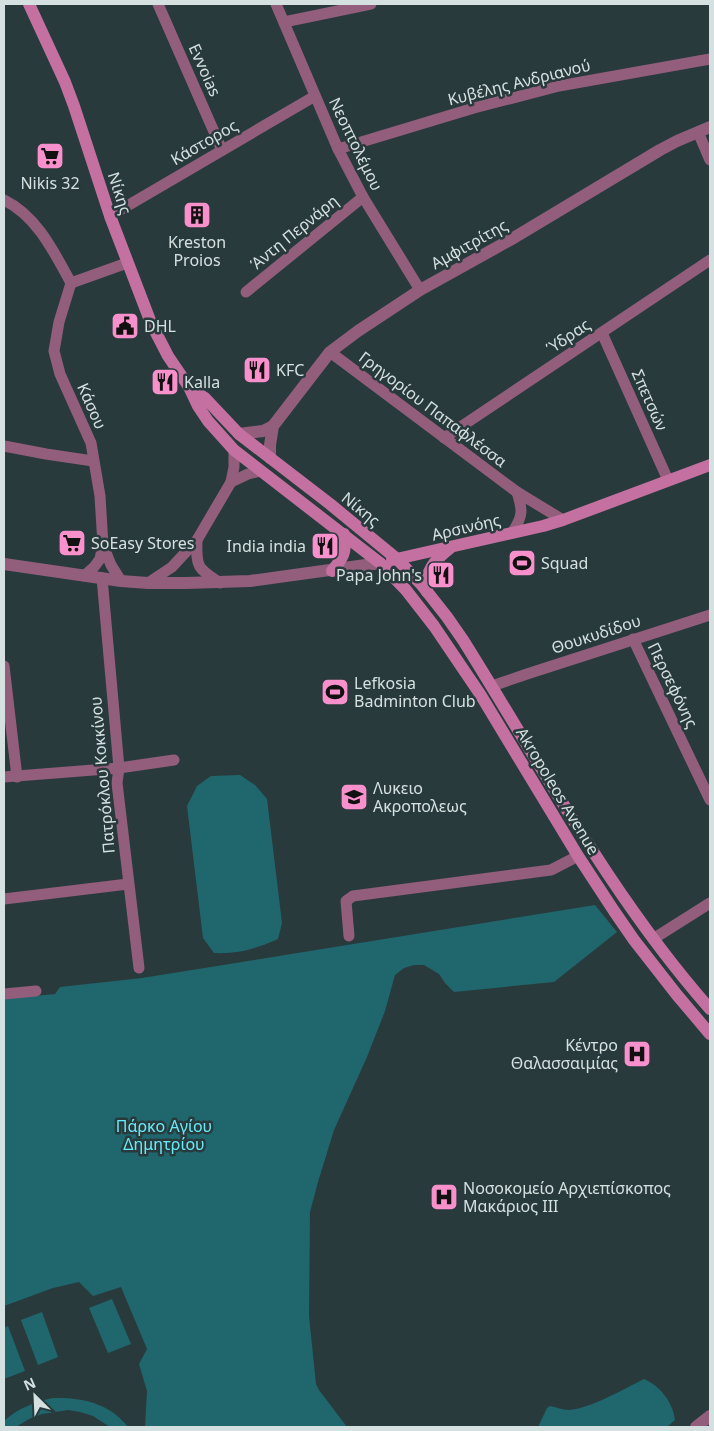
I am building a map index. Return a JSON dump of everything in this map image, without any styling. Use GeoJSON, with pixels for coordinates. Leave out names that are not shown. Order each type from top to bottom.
{"type":"FeatureCollection","features":[{"type":"Feature","properties":{"kind":"main road","name":"Νίκης"},"geometry":{"type":"LineString","coordinates":[[29,4],[65,82],[110,216],[150,323],[198,406],[208,421],[234,450],[380,563]]}},
{"type":"Feature","properties":{"kind":"main road","name":"Νίκης"},"geometry":{"type":"LineString","coordinates":[[189,388],[205,398],[239,434],[330,504],[397,560]]}},
{"type":"Feature","properties":{"kind":"main road","name":"Αρσινόης"},"geometry":{"type":"LineString","coordinates":[[380,563],[563,520],[710,465]]}},
{"type":"Feature","properties":{"kind":"main road"},"geometry":{"type":"LineString","coordinates":[[332,571],[344,554],[346,543],[344,534]]}},
{"type":"Feature","properties":{"kind":"main road"},"geometry":{"type":"LineString","coordinates":[[427,592],[426,580],[429,570],[453,546]]}},
{"type":"Feature","properties":{"kind":"main road","name":"Akropoleos Avenue"},"geometry":{"type":"LineString","coordinates":[[397,560],[427,592],[458,633],[591,848],[634,913],[710,1009]]}},
{"type":"Feature","properties":{"kind":"main road","name":"Akropoleos Avenue"},"geometry":{"type":"LineString","coordinates":[[380,563],[406,590],[434,626],[480,694],[578,856],[634,940],[710,1034]]}},
{"type":"Feature","properties":{"kind":"street","name":"Evvoias"},"geometry":{"type":"LineString","coordinates":[[158,4],[222,150]]}},
{"type":"Feature","properties":{"kind":"street","name":"Νεοπτολέμου"},"geometry":{"type":"LineString","coordinates":[[276,4],[338,149],[363,197],[420,290]]}},
{"type":"Feature","properties":{"kind":"street"},"geometry":{"type":"LineString","coordinates":[[284,22],[371,4]]}},
{"type":"Feature","properties":{"kind":"street","name":"Κυβέλης Ανδριανού"},"geometry":{"type":"LineString","coordinates":[[338,149],[474,108],[559,86],[710,59]]}},
{"type":"Feature","properties":{"kind":"street","name":"Κάστορος"},"geometry":{"type":"LineString","coordinates":[[110,216],[315,96]]}},
{"type":"Feature","properties":{"kind":"street","name":"Αμφιτρίτης"},"geometry":{"type":"LineString","coordinates":[[273,426],[330,352],[358,330],[420,290],[518,236],[677,140],[710,128]]}},
{"type":"Feature","properties":{"kind":"street"},"geometry":{"type":"LineString","coordinates":[[698,132],[710,160]]}},
{"type":"Feature","properties":{"kind":"street","name":"Άντη Περνάρη"},"geometry":{"type":"LineString","coordinates":[[246,292],[363,197]]}},
{"type":"Feature","properties":{"kind":"street"},"geometry":{"type":"LineString","coordinates":[[4,200],[20,210],[42,234],[71,282],[127,263]]}},
{"type":"Feature","properties":{"kind":"street"},"geometry":{"type":"LineString","coordinates":[[4,209],[20,210]]}},
{"type":"Feature","properties":{"kind":"street","name":"Ύδρας"},"geometry":{"type":"LineString","coordinates":[[444,438],[710,260]]}},
{"type":"Feature","properties":{"kind":"street","name":"Κάσου"},"geometry":{"type":"LineString","coordinates":[[71,282],[59,322],[54,351],[60,374],[91,443],[100,496],[102,545],[100,559],[84,576]]}},
{"type":"Feature","properties":{"kind":"street","name":"Σπετσών"},"geometry":{"type":"LineString","coordinates":[[602,333],[668,480]]}},
{"type":"Feature","properties":{"kind":"street","name":"Γρηγορίου Παπαφλέσσα"},"geometry":{"type":"LineString","coordinates":[[330,352],[517,492],[563,520]]}},
{"type":"Feature","properties":{"kind":"street"},"geometry":{"type":"LineString","coordinates":[[239,434],[262,431],[273,426]]}},
{"type":"Feature","properties":{"kind":"street"},"geometry":{"type":"LineString","coordinates":[[270,458],[273,426]]}},
{"type":"Feature","properties":{"kind":"street"},"geometry":{"type":"LineString","coordinates":[[4,446],[93,461]]}},
{"type":"Feature","properties":{"kind":"street"},"geometry":{"type":"LineString","coordinates":[[148,583],[172,567],[197,540],[231,482],[234,467],[234,450]]}},
{"type":"Feature","properties":{"kind":"street"},"geometry":{"type":"LineString","coordinates":[[231,482],[248,474],[261,471]]}},
{"type":"Feature","properties":{"kind":"street"},"geometry":{"type":"LineString","coordinates":[[512,533],[522,515],[517,492]]}},
{"type":"Feature","properties":{"kind":"street"},"geometry":{"type":"LineString","coordinates":[[197,540],[196,560],[199,567],[203,572],[220,583]]}},
{"type":"Feature","properties":{"kind":"street","name":"Κάσου"},"geometry":{"type":"LineString","coordinates":[[102,545],[121,581]]}},
{"type":"Feature","properties":{"kind":"street","name":"Αρσινόης"},"geometry":{"type":"LineString","coordinates":[[4,564],[121,581],[220,583],[332,571],[380,563]]}},
{"type":"Feature","properties":{"kind":"street","name":"Πατρόκλου Κοκκίνου"},"geometry":{"type":"LineString","coordinates":[[102,578],[119,768],[117,782],[139,968]]}},
{"type":"Feature","properties":{"kind":"street","name":"Θουκυδίδου"},"geometry":{"type":"LineString","coordinates":[[492,686],[710,615]]}},
{"type":"Feature","properties":{"kind":"street","name":"Περσεφόνης"},"geometry":{"type":"LineString","coordinates":[[633,639],[710,800]]}},
{"type":"Feature","properties":{"kind":"street"},"geometry":{"type":"LineString","coordinates":[[4,666],[17,777]]}},
{"type":"Feature","properties":{"kind":"street"},"geometry":{"type":"LineString","coordinates":[[4,777],[119,768],[174,760]]}},
{"type":"Feature","properties":{"kind":"street"},"geometry":{"type":"LineString","coordinates":[[349,936],[346,901],[354,896],[452,878],[551,870],[578,856]]}},
{"type":"Feature","properties":{"kind":"street"},"geometry":{"type":"LineString","coordinates":[[4,899],[128,884]]}},
{"type":"Feature","properties":{"kind":"street"},"geometry":{"type":"LineString","coordinates":[[653,939],[710,903]]}},
{"type":"Feature","properties":{"kind":"street"},"geometry":{"type":"LineString","coordinates":[[4,994],[36,991]]}},
{"type":"Feature","properties":{"kind":"street"},"geometry":{"type":"LineString","coordinates":[[696,1427],[710,1416]]}},
{"type":"Feature","properties":{"kind":"green space"},"geometry":{"type":"Polygon","coordinates":[[[240,775],[255,785],[267,799],[282,923],[278,939],[247,950],[231,953],[214,953],[203,938],[187,806],[197,786],[211,776],[240,775]]]}},
{"type":"Feature","properties":{"kind":"green space","name":"Πάρκο Αγίου Δημητρίου"},"geometry":{"type":"Polygon","coordinates":[[[595,905],[617,932],[554,982],[454,992],[439,974],[424,965],[404,968],[395,975],[385,1011],[367,1057],[334,1130],[310,1212],[309,1316],[316,1384],[347,1427],[145,1427],[147,1391],[139,1364],[147,1349],[121,1287],[93,1296],[79,1282],[53,1288],[4,1306],[4,999],[55,994],[60,987],[142,978],[595,905]]]}},
{"type":"Feature","properties":{"kind":"green space"},"geometry":{"type":"Polygon","coordinates":[[[112,1299],[131,1344],[108,1353],[89,1308],[112,1299]]]}},
{"type":"Feature","properties":{"kind":"green space"},"geometry":{"type":"Polygon","coordinates":[[[42,1312],[58,1357],[38,1365],[21,1320],[42,1312]]]}},
{"type":"Feature","properties":{"kind":"green space"},"geometry":{"type":"Polygon","coordinates":[[[8,1326],[25,1371],[4,1379],[4,1328],[8,1326]]]}},
{"type":"Feature","properties":{"kind":"green space"},"geometry":{"type":"Polygon","coordinates":[[[644,1379],[665,1395],[672,1407],[675,1420],[667,1427],[538,1427],[547,1408],[550,1406],[567,1410],[577,1409],[607,1398],[644,1379]]]}},
{"type":"Feature","properties":{"kind":"green space"},"geometry":{"type":"Polygon","coordinates":[[[53,1398],[84,1400],[94,1403],[113,1412],[128,1427],[110,1427],[93,1416],[68,1410],[42,1414],[16,1427],[4,1427],[4,1421],[15,1412],[53,1398]]]}},
{"type":"Feature","properties":{"kind":"place","name":"Nikis 32"},"geometry":{"type":"Point","coordinates":[50,156]}},
{"type":"Feature","properties":{"kind":"place","name":"Kreston Proios"},"geometry":{"type":"Point","coordinates":[197,215]}},
{"type":"Feature","properties":{"kind":"place","name":"DHL"},"geometry":{"type":"Point","coordinates":[125,326]}},
{"type":"Feature","properties":{"kind":"place","name":"KFC"},"geometry":{"type":"Point","coordinates":[257,370]}},
{"type":"Feature","properties":{"kind":"place","name":"Kalla"},"geometry":{"type":"Point","coordinates":[165,382]}},
{"type":"Feature","properties":{"kind":"place","name":"SoEasy Stores"},"geometry":{"type":"Point","coordinates":[72,543]}},
{"type":"Feature","properties":{"kind":"place","name":"India india"},"geometry":{"type":"Point","coordinates":[325,546]}},
{"type":"Feature","properties":{"kind":"place","name":"Squad"},"geometry":{"type":"Point","coordinates":[522,563]}},
{"type":"Feature","properties":{"kind":"place","name":"Papa John's"},"geometry":{"type":"Point","coordinates":[441,575]}},
{"type":"Feature","properties":{"kind":"place","name":"Lefkosia Badminton Club"},"geometry":{"type":"Point","coordinates":[335,692]}},
{"type":"Feature","properties":{"kind":"place","name":"Λυκειο Ακροπολεως"},"geometry":{"type":"Point","coordinates":[354,797]}},
{"type":"Feature","properties":{"kind":"place","name":"Κέντρο Θαλασσαιμίας"},"geometry":{"type":"Point","coordinates":[637,1054]}},
{"type":"Feature","properties":{"kind":"place","name":"Νοσοκομείο Αρχιεπίσκοπος Μακάριος ΙΙΙ"},"geometry":{"type":"Point","coordinates":[444,1197]}}]}
